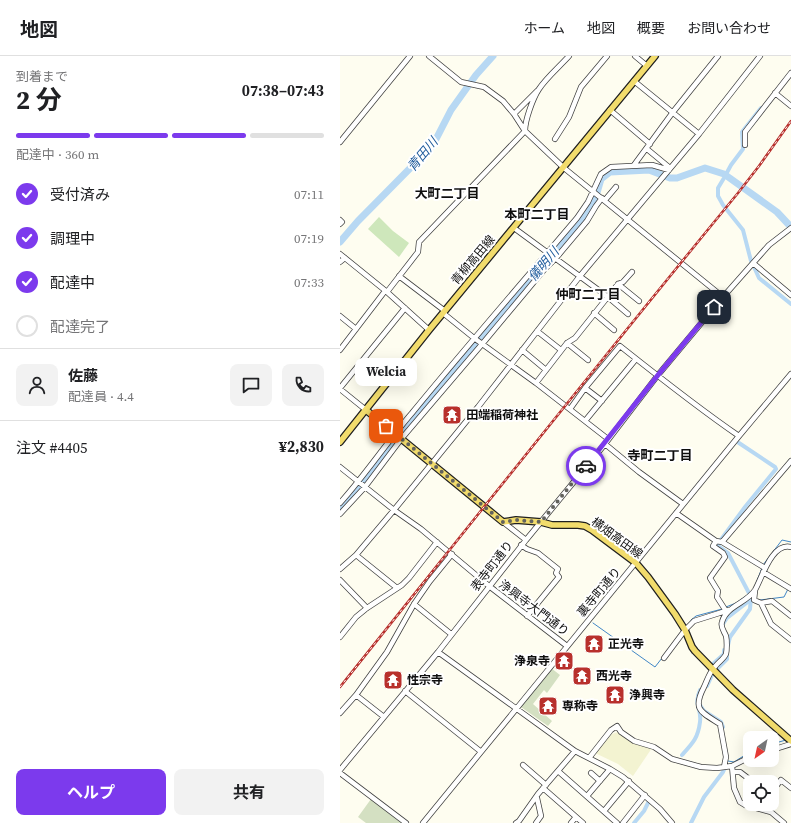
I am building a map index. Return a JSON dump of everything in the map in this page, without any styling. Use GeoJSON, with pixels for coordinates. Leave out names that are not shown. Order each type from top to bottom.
{"type":"FeatureCollection","features":[{"type":"Feature","properties":{"kind":"main road","name":"青柳高田線"},"geometry":{"type":"LineString","coordinates":[[340,442],[429,330],[655,56]]}},
{"type":"Feature","properties":{"kind":"main road"},"geometry":{"type":"LineString","coordinates":[[366,410],[503,522]]}},
{"type":"Feature","properties":{"kind":"main road","name":"横畑高田線"},"geometry":{"type":"LineString","coordinates":[[503,522],[516,520],[541,522],[552,525],[585,526],[636,563],[675,614],[685,630],[692,647],[733,690],[791,741]]}},
{"type":"Feature","properties":{"kind":"street"},"geometry":{"type":"LineString","coordinates":[[340,142],[410,56]]}},
{"type":"Feature","properties":{"kind":"street"},"geometry":{"type":"LineString","coordinates":[[429,56],[461,82],[484,87],[490,90],[503,101],[525,130],[564,168],[724,297]]}},
{"type":"Feature","properties":{"kind":"street"},"geometry":{"type":"LineString","coordinates":[[514,114],[569,56]]}},
{"type":"Feature","properties":{"kind":"street"},"geometry":{"type":"LineString","coordinates":[[555,139],[569,117],[581,87],[607,56]]}},
{"type":"Feature","properties":{"kind":"street"},"geometry":{"type":"LineString","coordinates":[[635,56],[647,66]]}},
{"type":"Feature","properties":{"kind":"street"},"geometry":{"type":"LineString","coordinates":[[634,165],[673,112],[718,56]]}},
{"type":"Feature","properties":{"kind":"street"},"geometry":{"type":"LineString","coordinates":[[340,569],[356,555],[394,510],[580,276],[699,134],[760,56]]}},
{"type":"Feature","properties":{"kind":"street"},"geometry":{"type":"LineString","coordinates":[[745,145],[745,132],[791,73]]}},
{"type":"Feature","properties":{"kind":"street"},"geometry":{"type":"LineString","coordinates":[[634,81],[699,134]]}},
{"type":"Feature","properties":{"kind":"street"},"geometry":{"type":"LineString","coordinates":[[340,350],[418,252],[419,242],[525,130],[527,117],[539,89]]}},
{"type":"Feature","properties":{"kind":"street"},"geometry":{"type":"LineString","coordinates":[[775,93],[791,106]]}},
{"type":"Feature","properties":{"kind":"street"},"geometry":{"type":"LineString","coordinates":[[610,110],[650,144]]}},
{"type":"Feature","properties":{"kind":"street"},"geometry":{"type":"LineString","coordinates":[[647,149],[670,169]]}},
{"type":"Feature","properties":{"kind":"street"},"geometry":{"type":"LineString","coordinates":[[340,503],[474,338],[577,218],[588,202],[601,174],[611,167],[634,165],[652,165],[670,169]]}},
{"type":"Feature","properties":{"kind":"street"},"geometry":{"type":"LineString","coordinates":[[340,514],[543,271],[587,222],[602,198],[616,187]]}},
{"type":"Feature","properties":{"kind":"street"},"geometry":{"type":"LineString","coordinates":[[340,220],[342,222],[340,224]]}},
{"type":"Feature","properties":{"kind":"street"},"geometry":{"type":"LineString","coordinates":[[514,228],[608,297],[628,314]]}},
{"type":"Feature","properties":{"kind":"street","name":"表寺町通り"},"geometry":{"type":"LineString","coordinates":[[340,772],[438,652],[521,545],[605,444],[658,375],[769,245],[789,230]]}},
{"type":"Feature","properties":{"kind":"street"},"geometry":{"type":"LineString","coordinates":[[340,254],[386,291],[429,330]]}},
{"type":"Feature","properties":{"kind":"street"},"geometry":{"type":"LineString","coordinates":[[340,262],[345,258]]}},
{"type":"Feature","properties":{"kind":"street"},"geometry":{"type":"LineString","coordinates":[[753,263],[791,295]]}},
{"type":"Feature","properties":{"kind":"street"},"geometry":{"type":"LineString","coordinates":[[536,383],[566,343],[575,338],[618,284],[624,282],[632,272]]}},
{"type":"Feature","properties":{"kind":"street"},"geometry":{"type":"LineString","coordinates":[[399,276],[474,338],[484,343],[608,439]]}},
{"type":"Feature","properties":{"kind":"street"},"geometry":{"type":"LineString","coordinates":[[618,284],[639,301]]}},
{"type":"Feature","properties":{"kind":"street"},"geometry":{"type":"LineString","coordinates":[[366,410],[340,388],[405,308]]}},
{"type":"Feature","properties":{"kind":"street"},"geometry":{"type":"LineString","coordinates":[[594,313],[614,330]]}},
{"type":"Feature","properties":{"kind":"street"},"geometry":{"type":"LineString","coordinates":[[340,316],[356,329]]}},
{"type":"Feature","properties":{"kind":"street"},"geometry":{"type":"LineString","coordinates":[[537,331],[561,350]]}},
{"type":"Feature","properties":{"kind":"street"},"geometry":{"type":"LineString","coordinates":[[566,343],[588,360]]}},
{"type":"Feature","properties":{"kind":"street"},"geometry":{"type":"LineString","coordinates":[[570,409],[585,388],[620,346],[685,398],[739,436]]}},
{"type":"Feature","properties":{"kind":"street"},"geometry":{"type":"LineString","coordinates":[[522,350],[546,370]]}},
{"type":"Feature","properties":{"kind":"street"},"geometry":{"type":"LineString","coordinates":[[585,422],[636,359]]}},
{"type":"Feature","properties":{"kind":"street","name":"裏寺町通り"},"geometry":{"type":"LineString","coordinates":[[423,823],[480,751],[791,374]]}},
{"type":"Feature","properties":{"kind":"street"},"geometry":{"type":"LineString","coordinates":[[585,388],[602,401]]}},
{"type":"Feature","properties":{"kind":"street"},"geometry":{"type":"LineString","coordinates":[[605,444],[639,472],[683,504]]}},
{"type":"Feature","properties":{"kind":"street"},"geometry":{"type":"LineString","coordinates":[[722,542],[791,461]]}},
{"type":"Feature","properties":{"kind":"street","name":"浄興寺大門通り"},"geometry":{"type":"LineString","coordinates":[[340,468],[421,529],[489,586],[567,646]]}},
{"type":"Feature","properties":{"kind":"street"},"geometry":{"type":"LineString","coordinates":[[676,512],[716,541],[722,542],[791,589]]}},
{"type":"Feature","properties":{"kind":"street"},"geometry":{"type":"LineString","coordinates":[[503,522],[526,540]]}},
{"type":"Feature","properties":{"kind":"street"},"geometry":{"type":"LineString","coordinates":[[716,541],[713,546],[723,553],[725,557],[710,578],[718,591],[717,597],[728,610]]}},
{"type":"Feature","properties":{"kind":"street"},"geometry":{"type":"LineString","coordinates":[[340,637],[356,617],[409,578],[437,542]]}},
{"type":"Feature","properties":{"kind":"street"},"geometry":{"type":"LineString","coordinates":[[521,545],[538,553],[558,569],[556,573],[559,577],[527,616]]}},
{"type":"Feature","properties":{"kind":"street"},"geometry":{"type":"LineString","coordinates":[[664,658],[685,630],[694,621],[728,610],[753,593],[764,570],[780,548],[786,546],[791,547]]}},
{"type":"Feature","properties":{"kind":"street"},"geometry":{"type":"LineString","coordinates":[[340,713],[356,695],[387,652],[414,604],[452,554]]}},
{"type":"Feature","properties":{"kind":"street"},"geometry":{"type":"LineString","coordinates":[[356,555],[397,588]]}},
{"type":"Feature","properties":{"kind":"street"},"geometry":{"type":"LineString","coordinates":[[340,580],[367,608]]}},
{"type":"Feature","properties":{"kind":"street"},"geometry":{"type":"LineString","coordinates":[[754,600],[756,588]]}},
{"type":"Feature","properties":{"kind":"street"},"geometry":{"type":"LineString","coordinates":[[746,598],[761,603],[772,601],[791,616]]}},
{"type":"Feature","properties":{"kind":"street"},"geometry":{"type":"LineString","coordinates":[[761,603],[771,624],[791,640]]}},
{"type":"Feature","properties":{"kind":"street"},"geometry":{"type":"LineString","coordinates":[[414,604],[451,634]]}},
{"type":"Feature","properties":{"kind":"street"},"geometry":{"type":"LineString","coordinates":[[724,768],[726,757],[720,724],[701,711],[698,697],[713,669],[726,654],[726,637],[721,624],[728,610]]}},
{"type":"Feature","properties":{"kind":"street"},"geometry":{"type":"LineString","coordinates":[[785,636],[791,632]]}},
{"type":"Feature","properties":{"kind":"street"},"geometry":{"type":"LineString","coordinates":[[438,652],[575,751],[610,769],[629,781],[660,809],[672,823]]}},
{"type":"Feature","properties":{"kind":"street"},"geometry":{"type":"LineString","coordinates":[[405,691],[480,751]]}},
{"type":"Feature","properties":{"kind":"street"},"geometry":{"type":"LineString","coordinates":[[356,695],[384,717]]}},
{"type":"Feature","properties":{"kind":"street"},"geometry":{"type":"LineString","coordinates":[[589,758],[611,730],[617,726],[629,739],[654,747],[672,759],[701,767],[724,768],[732,766],[743,760]]}},
{"type":"Feature","properties":{"kind":"street"},"geometry":{"type":"LineString","coordinates":[[779,748],[791,744]]}},
{"type":"Feature","properties":{"kind":"street"},"geometry":{"type":"LineString","coordinates":[[516,823],[575,751]]}},
{"type":"Feature","properties":{"kind":"street"},"geometry":{"type":"LineString","coordinates":[[523,765],[544,787],[583,823]]}},
{"type":"Feature","properties":{"kind":"street"},"geometry":{"type":"LineString","coordinates":[[732,766],[734,772],[734,788],[740,802],[745,805],[771,812],[784,823]]}},
{"type":"Feature","properties":{"kind":"street"},"geometry":{"type":"LineString","coordinates":[[587,796],[610,769]]}},
{"type":"Feature","properties":{"kind":"street"},"geometry":{"type":"LineString","coordinates":[[558,771],[617,823]]}},
{"type":"Feature","properties":{"kind":"street"},"geometry":{"type":"LineString","coordinates":[[340,772],[406,823]]}},
{"type":"Feature","properties":{"kind":"street"},"geometry":{"type":"LineString","coordinates":[[734,772],[740,772],[744,775]]}},
{"type":"Feature","properties":{"kind":"street"},"geometry":{"type":"LineString","coordinates":[[591,773],[600,781]]}},
{"type":"Feature","properties":{"kind":"street"},"geometry":{"type":"LineString","coordinates":[[779,782],[781,780],[791,788]]}},
{"type":"Feature","properties":{"kind":"street"},"geometry":{"type":"LineString","coordinates":[[604,811],[629,781]]}},
{"type":"Feature","properties":{"kind":"street"},"geometry":{"type":"LineString","coordinates":[[622,823],[644,795]]}},
{"type":"Feature","properties":{"kind":"street"},"geometry":{"type":"LineString","coordinates":[[536,823],[541,816],[537,798]]}},
{"type":"Feature","properties":{"kind":"street"},"geometry":{"type":"LineString","coordinates":[[571,823],[576,816]]}},
{"type":"Feature","properties":{"kind":"green space"},"geometry":{"type":"Polygon","coordinates":[[[379,217],[393,231],[409,243],[399,257],[368,229],[379,217]]]}},
{"type":"Feature","properties":{"kind":"green space"},"geometry":{"type":"Polygon","coordinates":[[[551,668],[560,675],[547,693],[544,690],[533,704],[552,721],[548,726],[521,707],[551,668]]]}},
{"type":"Feature","properties":{"kind":"green space"},"geometry":{"type":"Polygon","coordinates":[[[618,732],[631,742],[652,748],[633,776],[618,764],[595,753],[605,740],[612,734],[618,732]]]}},
{"type":"Feature","properties":{"kind":"green space"},"geometry":{"type":"Polygon","coordinates":[[[371,799],[403,823],[366,823],[358,817],[371,799]]]}},
{"type":"Feature","properties":{"kind":"waterway","name":"青田川"},"geometry":{"type":"LineString","coordinates":[[340,242],[358,221],[433,145],[451,110],[476,75],[493,56]]}},
{"type":"Feature","properties":{"kind":"waterway"},"geometry":{"type":"LineString","coordinates":[[751,261],[743,230],[723,205],[718,196],[718,188],[731,165],[743,149],[742,132],[761,108]]}},
{"type":"Feature","properties":{"kind":"waterway","name":"儀明川"},"geometry":{"type":"LineString","coordinates":[[340,508],[360,486],[408,425],[538,269],[580,222],[594,203],[601,179],[610,172],[649,170],[670,178],[677,178],[705,168],[724,174],[777,212],[791,227]]}},
{"type":"Feature","properties":{"kind":"waterway"},"geometry":{"type":"LineString","coordinates":[[754,267],[759,278],[791,304]]}},
{"type":"Feature","properties":{"kind":"waterway"},"geometry":{"type":"LineString","coordinates":[[728,645],[730,637],[750,609],[751,597],[728,553],[717,545],[776,469],[739,443]]}},
{"type":"Feature","properties":{"kind":"waterway"},"geometry":{"type":"LineString","coordinates":[[763,565],[782,540],[791,542]]}},
{"type":"Feature","properties":{"kind":"waterway"},"geometry":{"type":"LineString","coordinates":[[755,586],[762,568]]}},
{"type":"Feature","properties":{"kind":"waterway"},"geometry":{"type":"LineString","coordinates":[[760,600],[784,597],[788,589]]}},
{"type":"Feature","properties":{"kind":"waterway"},"geometry":{"type":"LineString","coordinates":[[726,607],[736,603],[749,594]]}},
{"type":"Feature","properties":{"kind":"waterway"},"geometry":{"type":"LineString","coordinates":[[723,624],[727,618],[749,601]]}},
{"type":"Feature","properties":{"kind":"waterway"},"geometry":{"type":"LineString","coordinates":[[691,620],[696,616],[722,609]]}},
{"type":"Feature","properties":{"kind":"waterway"},"geometry":{"type":"LineString","coordinates":[[593,623],[655,667],[662,658]]}},
{"type":"Feature","properties":{"kind":"waterway"},"geometry":{"type":"LineString","coordinates":[[714,663],[724,654],[724,650]]}},
{"type":"Feature","properties":{"kind":"waterway"},"geometry":{"type":"LineString","coordinates":[[707,686],[713,673],[727,659],[727,651]]}},
{"type":"Feature","properties":{"kind":"waterway"},"geometry":{"type":"LineString","coordinates":[[682,755],[692,744],[698,732],[700,713],[697,700],[700,690]]}},
{"type":"Feature","properties":{"kind":"waterway"},"geometry":{"type":"LineString","coordinates":[[700,705],[704,711],[721,722],[723,727]]}},
{"type":"Feature","properties":{"kind":"waterway"},"geometry":{"type":"LineString","coordinates":[[779,742],[786,740]]}},
{"type":"Feature","properties":{"kind":"waterway"},"geometry":{"type":"LineString","coordinates":[[728,761],[734,762],[743,756]]}},
{"type":"Feature","properties":{"kind":"waterway"},"geometry":{"type":"LineString","coordinates":[[691,823],[704,797],[723,772],[726,765]]}},
{"type":"Feature","properties":{"kind":"waterway"},"geometry":{"type":"LineString","coordinates":[[634,823],[644,811],[649,801]]}},
{"type":"Feature","properties":{"kind":"railway"},"geometry":{"type":"LineString","coordinates":[[340,687],[738,193],[791,121]]}},
{"type":"Feature","properties":{"kind":"way so far"},"geometry":{"type":"LineString","coordinates":[[386,426],[503,522],[516,520],[541,522],[586,466]]}},
{"type":"Feature","properties":{"kind":"place","name":"田端稲荷神社"},"geometry":{"type":"Point","coordinates":[452,415]}},
{"type":"Feature","properties":{"kind":"place","name":"Welcia"},"geometry":{"type":"Point","coordinates":[386,426]}},
{"type":"Feature","properties":{"kind":"place","name":"正光寺"},"geometry":{"type":"Point","coordinates":[594,644]}},
{"type":"Feature","properties":{"kind":"place","name":"浄泉寺"},"geometry":{"type":"Point","coordinates":[564,661]}},
{"type":"Feature","properties":{"kind":"place","name":"西光寺"},"geometry":{"type":"Point","coordinates":[582,676]}},
{"type":"Feature","properties":{"kind":"place","name":"性宗寺"},"geometry":{"type":"Point","coordinates":[393,680]}},
{"type":"Feature","properties":{"kind":"place","name":"浄興寺"},"geometry":{"type":"Point","coordinates":[615,695]}},
{"type":"Feature","properties":{"kind":"place","name":"専称寺"},"geometry":{"type":"Point","coordinates":[548,706]}},
{"type":"Feature","properties":{"kind":"district","name":"大町二丁目"},"geometry":{"type":"Point","coordinates":[447,193]}},
{"type":"Feature","properties":{"kind":"district","name":"本町二丁目"},"geometry":{"type":"Point","coordinates":[537,214]}},
{"type":"Feature","properties":{"kind":"district","name":"仲町二丁目"},"geometry":{"type":"Point","coordinates":[588,294]}},
{"type":"Feature","properties":{"kind":"district","name":"寺町二丁目"},"geometry":{"type":"Point","coordinates":[660,455]}},
{"type":"Feature","properties":{"kind":"route"},"geometry":{"type":"LineString","coordinates":[[586,466],[714,307]]}}]}
